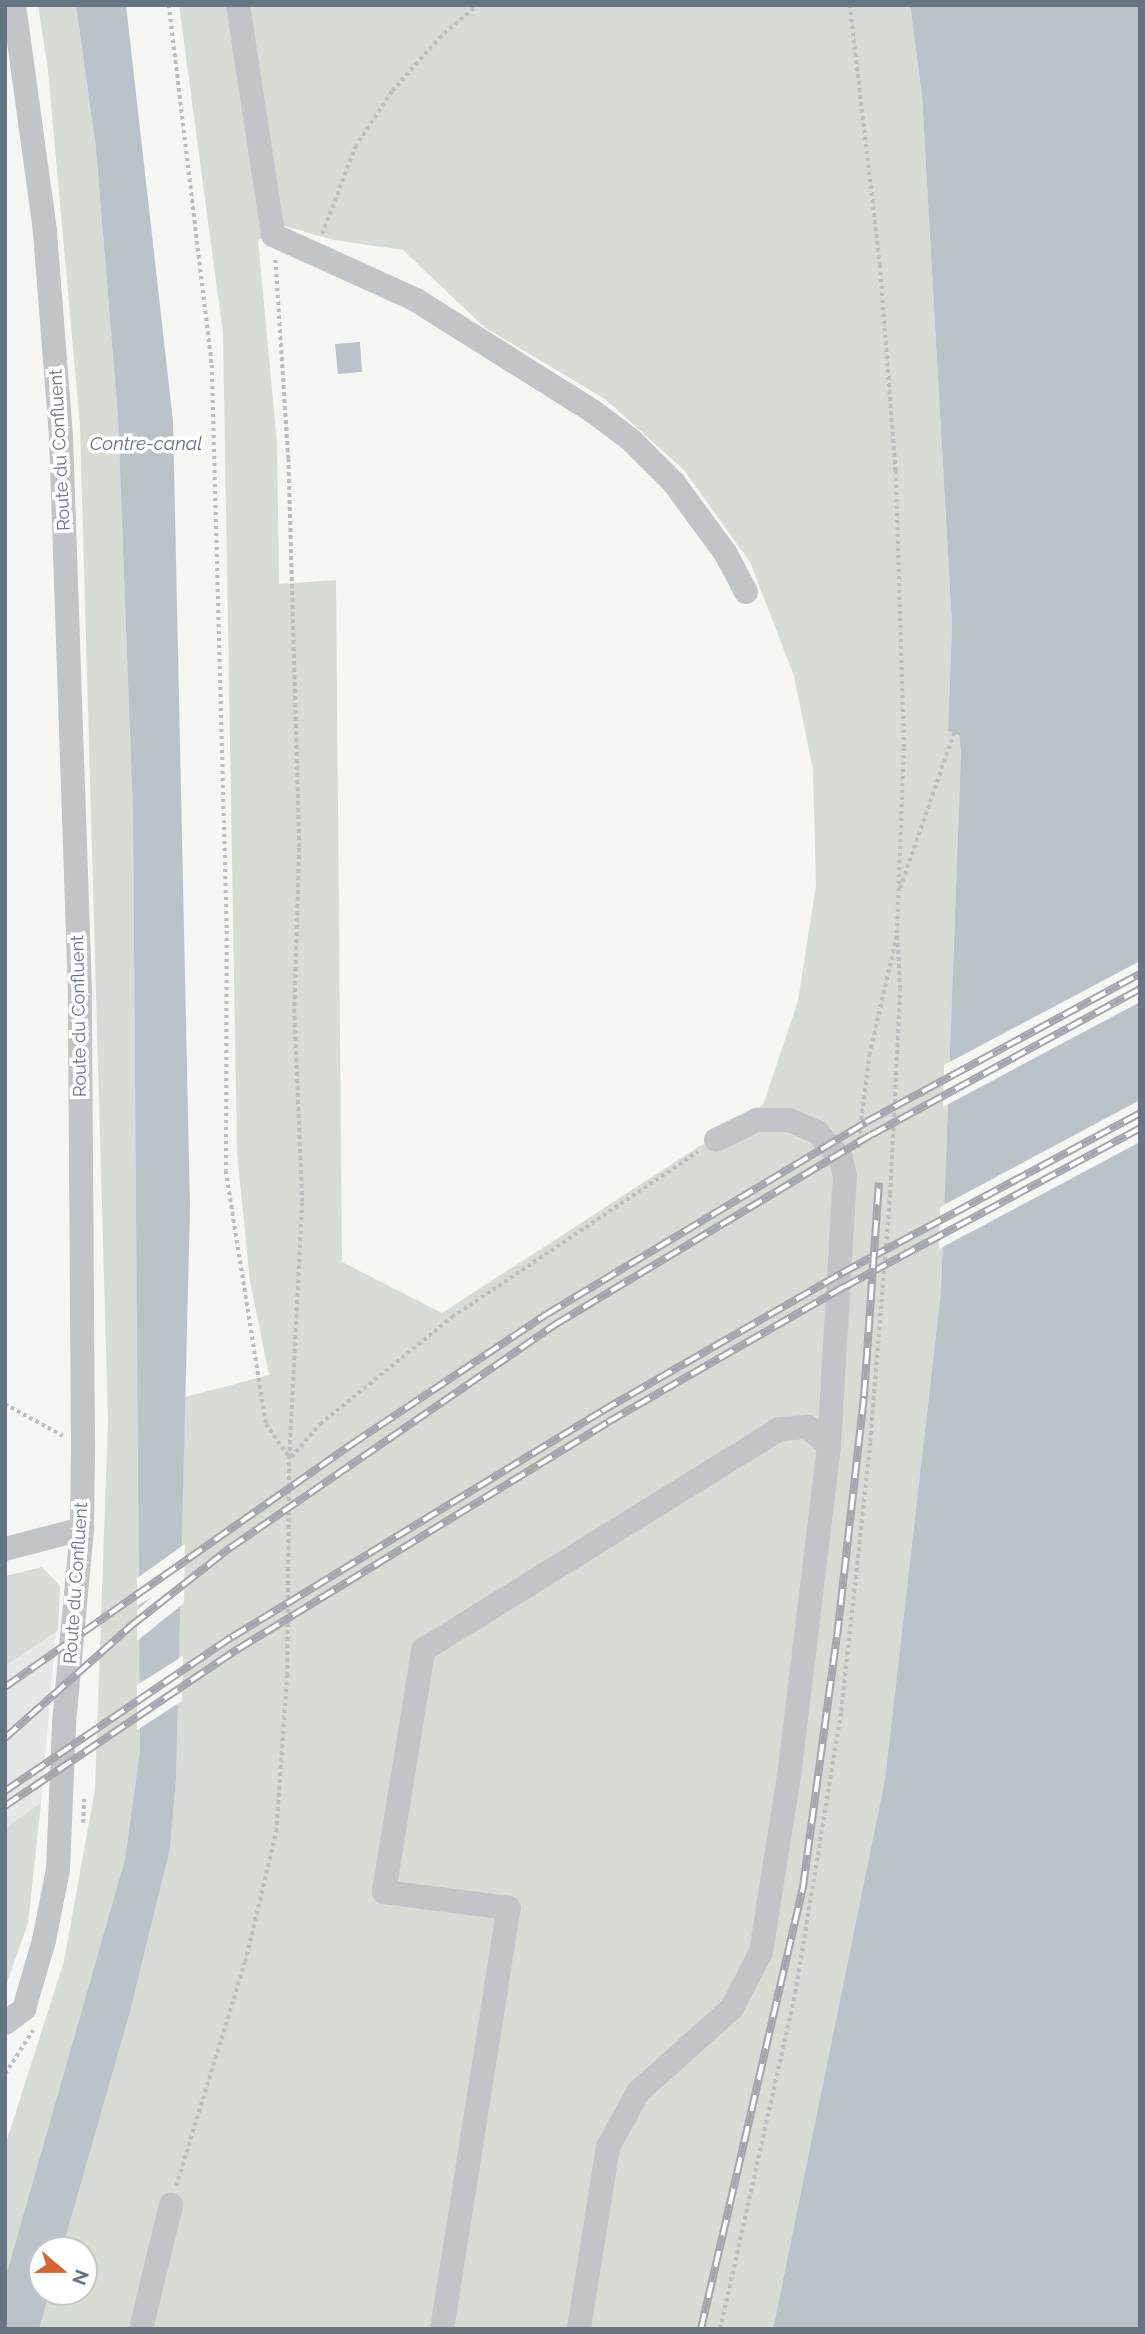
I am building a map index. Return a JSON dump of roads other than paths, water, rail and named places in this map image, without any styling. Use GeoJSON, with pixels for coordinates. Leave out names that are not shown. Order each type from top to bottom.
{"type":"FeatureCollection","features":[{"type":"Feature","properties":{"kind":"street","name":"Route du Confluent"},"geometry":{"type":"LineString","coordinates":[[9,2022],[24,2009],[44,1940],[58,1869],[64,1723],[82,1529],[83,1448],[80,992],[61,436],[45,231],[14,5]]}},
{"type":"Feature","properties":{"kind":"street"},"geometry":{"type":"LineString","coordinates":[[238,5],[273,235],[416,300],[631,440],[674,483],[726,554],[746,592]]}},
{"type":"Feature","properties":{"kind":"street"},"geometry":{"type":"LineString","coordinates":[[579,2329],[608,2147],[638,2092],[732,2008],[761,1952],[790,1769],[829,1446],[845,1176],[841,1159],[817,1132],[789,1120],[757,1120],[716,1140]]}},
{"type":"Feature","properties":{"kind":"street"},"geometry":{"type":"LineString","coordinates":[[442,2329],[509,1908],[384,1892],[423,1650],[779,1429],[808,1427],[829,1446]]}},
{"type":"Feature","properties":{"kind":"street"},"geometry":{"type":"LineString","coordinates":[[5,1549],[82,1529]]}},
{"type":"Feature","properties":{"kind":"street"},"geometry":{"type":"LineString","coordinates":[[141,2329],[171,2205]]}},
{"type":"Feature","properties":{"kind":"water","name":"Contre-canal"},"geometry":{"type":"Polygon","coordinates":[[[76,5],[126,5],[173,421],[190,1207],[176,1780],[170,1849],[130,2012],[66,2236],[28,2236],[28,2306],[46,2306],[39,2329],[5,2329],[5,2279],[125,1859],[140,1750],[133,814],[118,418],[96,149],[76,5]]]}},
{"type":"Feature","properties":{"kind":"water"},"geometry":{"type":"Polygon","coordinates":[[[910,5],[1140,5],[1140,2329],[773,2329],[885,1779],[941,1291],[961,752],[959,735],[948,731],[952,625],[922,96],[910,5]]]}},
{"type":"Feature","properties":{"kind":"water"},"geometry":{"type":"Polygon","coordinates":[[[360,342],[362,372],[338,374],[335,344],[360,342]]]}},
{"type":"Feature","properties":{"kind":"railway"},"geometry":{"type":"LineString","coordinates":[[5,1687],[352,1444],[547,1314],[866,1122],[1140,974]]}},
{"type":"Feature","properties":{"kind":"railway"},"geometry":{"type":"LineString","coordinates":[[5,1738],[132,1625],[230,1548],[556,1324],[871,1135],[1140,989]]}},
{"type":"Feature","properties":{"kind":"railway"},"geometry":{"type":"LineString","coordinates":[[5,1791],[232,1637],[602,1411],[842,1273],[1140,1113]]}},
{"type":"Feature","properties":{"kind":"railway"},"geometry":{"type":"LineString","coordinates":[[5,1806],[238,1649],[608,1422],[844,1287],[1140,1128]]}},
{"type":"Feature","properties":{"kind":"railway"},"geometry":{"type":"LineString","coordinates":[[701,2329],[803,1887],[837,1637],[864,1396],[879,1183]]}}]}
